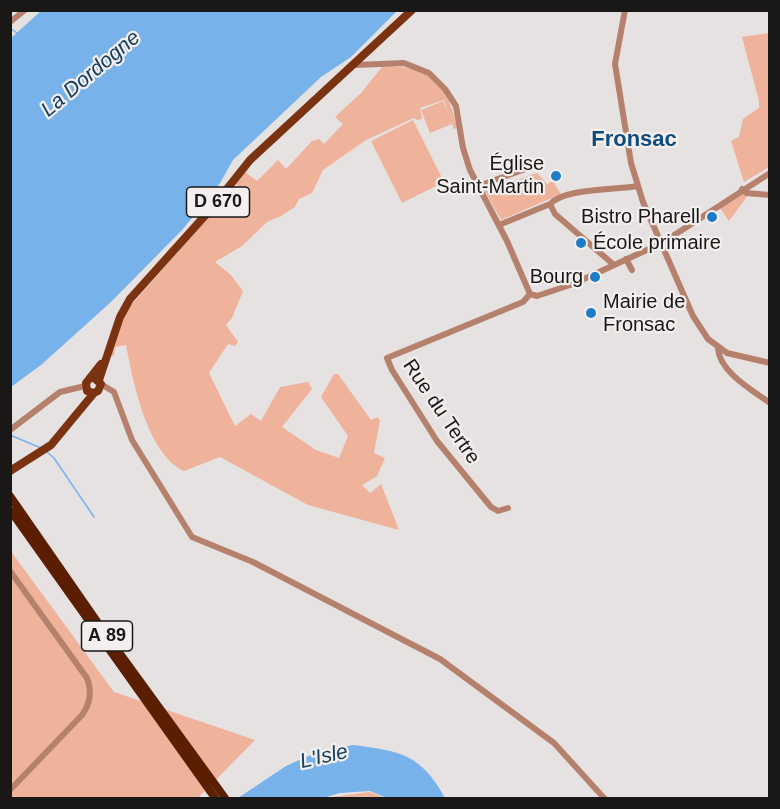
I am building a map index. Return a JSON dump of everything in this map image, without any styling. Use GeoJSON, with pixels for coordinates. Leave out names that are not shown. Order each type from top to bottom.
{"type":"FeatureCollection","features":[{"type":"Feature","properties":{"kind":"highway","name":"A 89"},"geometry":{"type":"LineString","coordinates":[[10,495],[204,777],[215,798]]}},
{"type":"Feature","properties":{"kind":"highway","name":"A 89"},"geometry":{"type":"LineString","coordinates":[[10,510],[204,777],[225,798]]}},
{"type":"Feature","properties":{"kind":"main road","name":"D 670"},"geometry":{"type":"LineString","coordinates":[[10,471],[34,458],[60,437],[80,411],[94,386],[120,317],[130,299],[212,209],[250,160],[327,88],[356,65],[412,10]]}},
{"type":"Feature","properties":{"kind":"street"},"geometry":{"type":"LineString","coordinates":[[10,22],[25,10]]}},
{"type":"Feature","properties":{"kind":"street"},"geometry":{"type":"LineString","coordinates":[[625,10],[614,60],[625,134],[638,186],[697,323],[708,339],[718,349],[770,363]]}},
{"type":"Feature","properties":{"kind":"street"},"geometry":{"type":"LineString","coordinates":[[356,65],[404,63],[419,67],[438,80],[456,106],[463,148],[478,186],[499,225],[530,294],[537,296],[573,284],[662,243],[742,189],[770,173]]}},
{"type":"Feature","properties":{"kind":"street"},"geometry":{"type":"LineString","coordinates":[[478,186],[534,166]]}},
{"type":"Feature","properties":{"kind":"street"},"geometry":{"type":"LineString","coordinates":[[499,225],[550,204],[564,195],[638,186]]}},
{"type":"Feature","properties":{"kind":"street"},"geometry":{"type":"LineString","coordinates":[[742,189],[746,192],[770,195]]}},
{"type":"Feature","properties":{"kind":"street"},"geometry":{"type":"LineString","coordinates":[[550,204],[555,214],[614,265]]}},
{"type":"Feature","properties":{"kind":"street"},"geometry":{"type":"LineString","coordinates":[[626,259],[632,270]]}},
{"type":"Feature","properties":{"kind":"street","name":"Rue du Tertre"},"geometry":{"type":"LineString","coordinates":[[508,508],[498,511],[491,507],[460,472],[392,370],[387,358],[523,302],[530,294]]}},
{"type":"Feature","properties":{"kind":"street"},"geometry":{"type":"LineString","coordinates":[[718,349],[720,357],[743,384],[770,403]]}},
{"type":"Feature","properties":{"kind":"street"},"geometry":{"type":"LineString","coordinates":[[10,430],[60,393],[94,386],[116,395],[132,440],[178,519],[192,537],[253,562],[440,659],[554,743],[603,798]]}},
{"type":"Feature","properties":{"kind":"street"},"geometry":{"type":"LineString","coordinates":[[10,571],[87,678],[90,692],[86,709],[82,715],[10,790]]}},
{"type":"Feature","properties":{"kind":"shaded area"},"geometry":{"type":"Polygon","coordinates":[[[769,33],[769,167],[744,182],[731,141],[739,137],[743,119],[759,108],[759,101],[742,37],[769,33]]]}},
{"type":"Feature","properties":{"kind":"shaded area"},"geometry":{"type":"Polygon","coordinates":[[[382,67],[412,69],[433,80],[448,100],[457,128],[454,129],[452,124],[430,133],[421,110],[443,101],[448,112],[444,100],[420,108],[422,119],[414,118],[366,140],[323,170],[312,193],[299,199],[295,207],[267,222],[242,246],[215,262],[231,275],[243,291],[232,318],[226,325],[238,342],[235,346],[228,344],[209,373],[235,426],[251,414],[261,421],[280,387],[308,382],[312,389],[282,427],[316,450],[339,458],[348,436],[321,397],[334,374],[338,374],[371,420],[378,417],[380,421],[374,453],[385,458],[377,476],[362,485],[370,493],[381,484],[399,530],[308,505],[220,457],[184,471],[171,462],[151,433],[138,396],[126,345],[115,347],[114,356],[110,356],[125,312],[215,210],[225,216],[243,192],[236,184],[245,172],[257,181],[278,160],[286,169],[312,141],[319,139],[324,144],[343,124],[335,117],[361,93],[382,67]]]}},
{"type":"Feature","properties":{"kind":"shaded area"},"geometry":{"type":"Polygon","coordinates":[[[413,120],[444,182],[402,203],[371,141],[413,120]]]}},
{"type":"Feature","properties":{"kind":"shaded area"},"geometry":{"type":"Polygon","coordinates":[[[537,173],[547,184],[553,181],[561,194],[501,220],[485,191],[537,173]]]}},
{"type":"Feature","properties":{"kind":"shaded area"},"geometry":{"type":"Polygon","coordinates":[[[740,194],[748,195],[729,221],[720,208],[740,194]]]}},
{"type":"Feature","properties":{"kind":"shaded area"},"geometry":{"type":"Polygon","coordinates":[[[10,550],[114,692],[255,740],[198,798],[11,798],[10,550]]]}},
{"type":"Feature","properties":{"kind":"shaded area"},"geometry":{"type":"Polygon","coordinates":[[[370,792],[385,798],[325,798],[370,792]]]}},
{"type":"Feature","properties":{"kind":"water","name":"La Dordogne"},"geometry":{"type":"Polygon","coordinates":[[[41,11],[397,11],[351,57],[321,77],[233,160],[220,183],[183,229],[111,302],[41,365],[11,387],[11,38],[41,11]]]}},
{"type":"Feature","properties":{"kind":"water","name":"L'Isle"},"geometry":{"type":"Polygon","coordinates":[[[353,745],[408,757],[427,772],[445,798],[387,798],[370,791],[340,793],[323,798],[238,798],[286,766],[315,753],[353,745]]]}},
{"type":"Feature","properties":{"kind":"waterway"},"geometry":{"type":"LineString","coordinates":[[10,28],[17,33]]}},
{"type":"Feature","properties":{"kind":"waterway"},"geometry":{"type":"LineString","coordinates":[[10,435],[41,448]]}},
{"type":"Feature","properties":{"kind":"waterway"},"geometry":{"type":"LineString","coordinates":[[47,452],[54,458],[94,517]]}},
{"type":"Feature","properties":{"kind":"place","name":"Église Saint-Martin"},"geometry":{"type":"Point","coordinates":[556,176]}},
{"type":"Feature","properties":{"kind":"place","name":"Bistro Pharell"},"geometry":{"type":"Point","coordinates":[712,217]}},
{"type":"Feature","properties":{"kind":"place","name":"École primaire"},"geometry":{"type":"Point","coordinates":[581,243]}},
{"type":"Feature","properties":{"kind":"place","name":"Bourg"},"geometry":{"type":"Point","coordinates":[595,277]}},
{"type":"Feature","properties":{"kind":"place","name":"Mairie de Fronsac"},"geometry":{"type":"Point","coordinates":[591,313]}},
{"type":"Feature","properties":{"kind":"district","name":"Fronsac"},"geometry":{"type":"Point","coordinates":[634,140]}}]}
